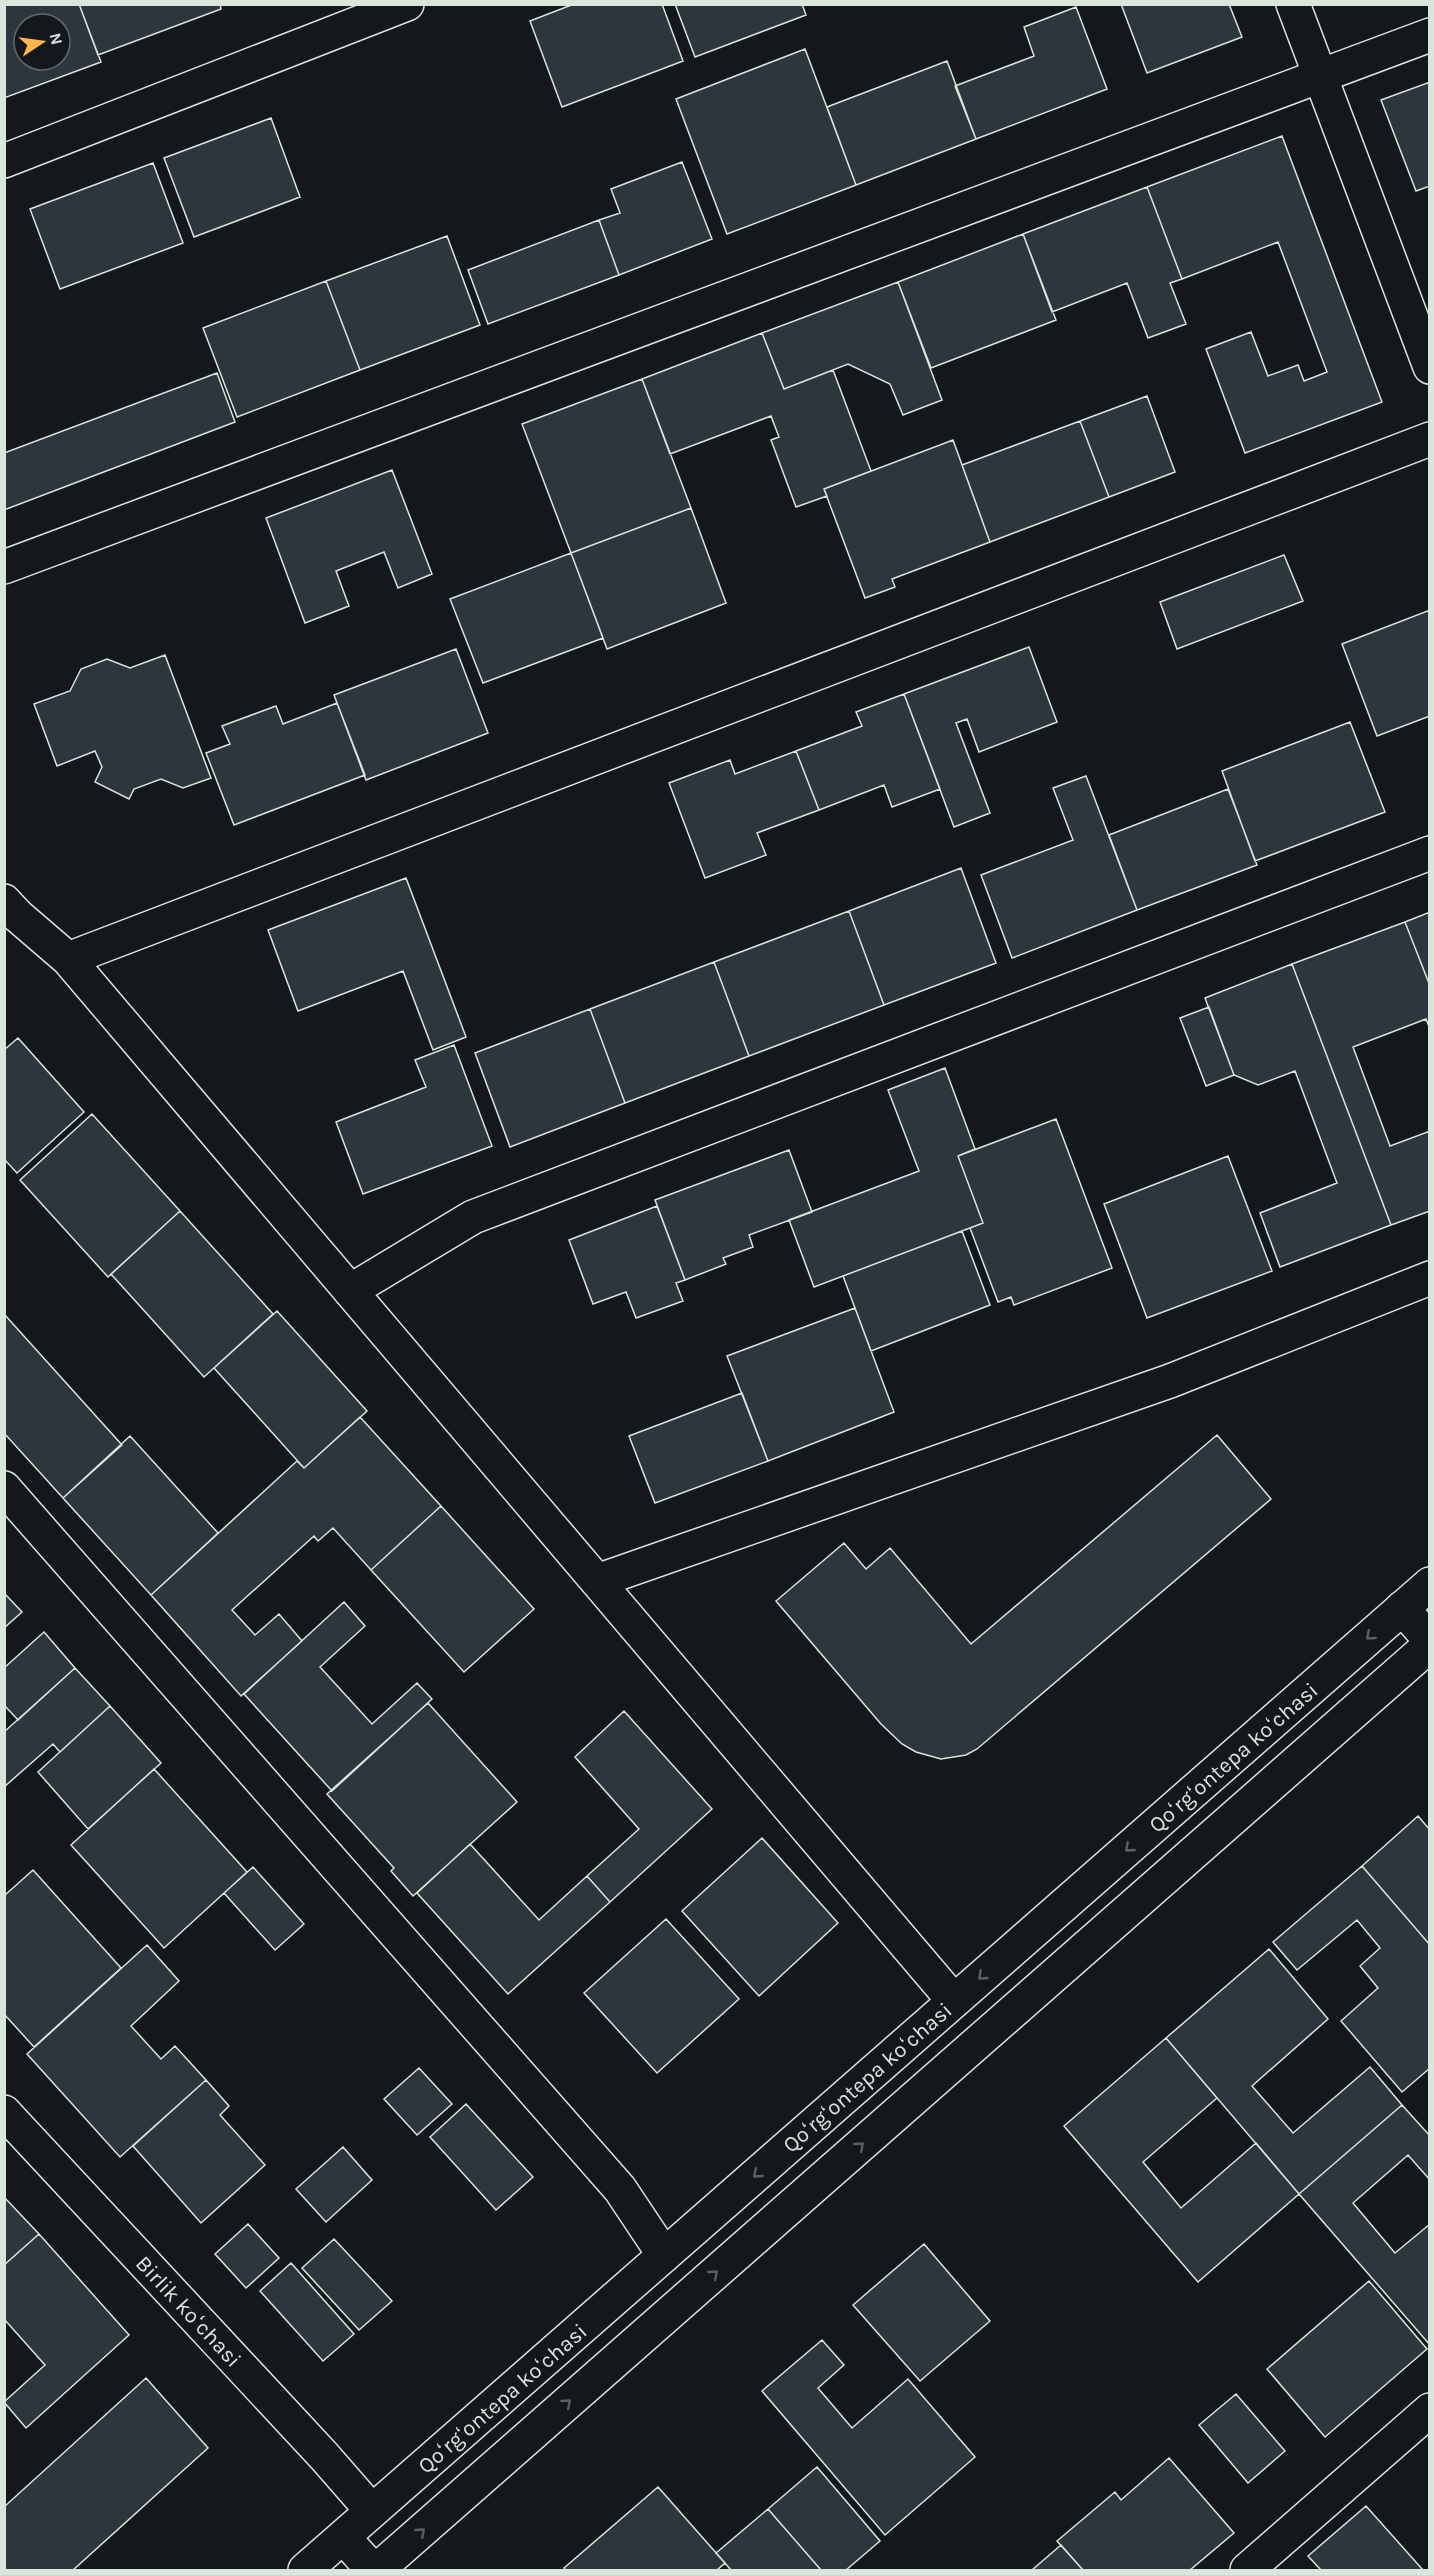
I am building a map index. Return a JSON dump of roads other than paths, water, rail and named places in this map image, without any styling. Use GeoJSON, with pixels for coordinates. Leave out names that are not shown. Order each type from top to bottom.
{"type":"FeatureCollection","features":[{"type":"Feature","properties":{"kind":"street"},"geometry":{"type":"LineString","coordinates":[[4,161],[407,4]]}},
{"type":"Feature","properties":{"kind":"street"},"geometry":{"type":"LineString","coordinates":[[1293,4],[1430,368]]}},
{"type":"Feature","properties":{"kind":"street"},"geometry":{"type":"LineString","coordinates":[[4,567],[1430,35]]}},
{"type":"Feature","properties":{"kind":"street"},"geometry":{"type":"LineString","coordinates":[[68,959],[1430,439]]}},
{"type":"Feature","properties":{"kind":"street"},"geometry":{"type":"LineString","coordinates":[[350,1291],[473,1217],[1430,854]]}},
{"type":"Feature","properties":{"kind":"street"},"geometry":{"type":"LineString","coordinates":[[9,915],[68,959],[954,2001]]}},
{"type":"Feature","properties":{"kind":"street"},"geometry":{"type":"LineString","coordinates":[[597,1581],[1170,1381],[1430,1278]]}},
{"type":"Feature","properties":{"kind":"street"},"geometry":{"type":"LineString","coordinates":[[4,1488],[620,2189],[664,2255]]}},
{"type":"Feature","properties":{"kind":"street","name":"Qoʻrgʻontepa koʻchasi"},"geometry":{"type":"LineString","coordinates":[[305,2571],[1430,1584]]}},
{"type":"Feature","properties":{"kind":"street"},"geometry":{"type":"LineString","coordinates":[[1402,1608],[1430,1640]]}},
{"type":"Feature","properties":{"kind":"street","name":"Qoʻrgʻontepa koʻchasi"},"geometry":{"type":"LineString","coordinates":[[375,2571],[1430,1645]]}},
{"type":"Feature","properties":{"kind":"street","name":"Birlik koʻchasi"},"geometry":{"type":"LineString","coordinates":[[4,2112],[324,2456],[372,2511]]}},
{"type":"Feature","properties":{"kind":"street"},"geometry":{"type":"LineString","coordinates":[[1247,2571],[1430,2410]]}},
{"type":"Feature","properties":{"kind":"street"},"geometry":{"type":"LineString","coordinates":[[343,2537],[375,2571]]}}]}
